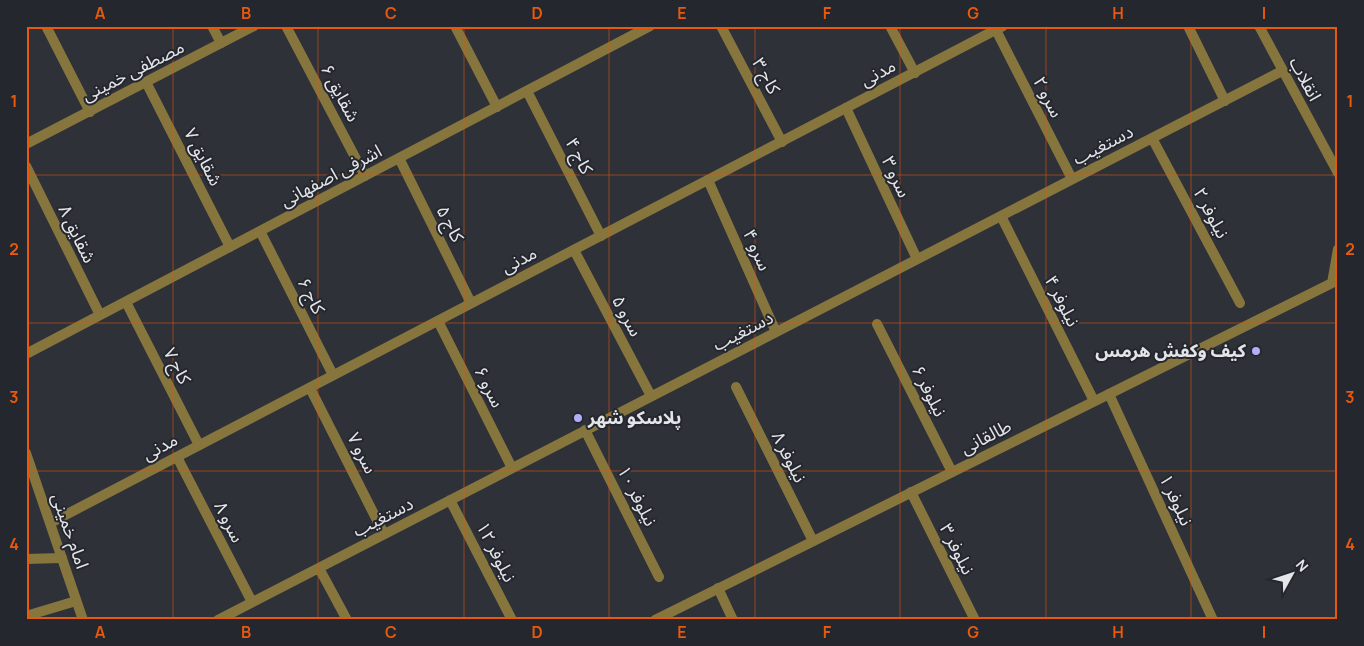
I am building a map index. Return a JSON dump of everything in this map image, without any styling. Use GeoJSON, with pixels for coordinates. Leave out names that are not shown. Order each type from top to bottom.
{"type":"FeatureCollection","features":[{"type":"Feature","properties":{"kind":"street"},"geometry":{"type":"LineString","coordinates":[[46,26],[90,112]]}},
{"type":"Feature","properties":{"kind":"street"},"geometry":{"type":"LineString","coordinates":[[212,26],[221,44]]}},
{"type":"Feature","properties":{"kind":"street","name":"مصطفی خمینی"},"geometry":{"type":"LineString","coordinates":[[26,144],[254,26]]}},
{"type":"Feature","properties":{"kind":"street","name":"شقایق ۶"},"geometry":{"type":"LineString","coordinates":[[286,26],[365,176]]}},
{"type":"Feature","properties":{"kind":"street"},"geometry":{"type":"LineString","coordinates":[[455,26],[496,107]]}},
{"type":"Feature","properties":{"kind":"street"},"geometry":{"type":"LineString","coordinates":[[625,26],[630,37]]}},
{"type":"Feature","properties":{"kind":"street","name":"اشرفی اصفهانی"},"geometry":{"type":"LineString","coordinates":[[26,354],[650,26]]}},
{"type":"Feature","properties":{"kind":"street","name":"کاج ۳"},"geometry":{"type":"LineString","coordinates":[[721,26],[782,142]]}},
{"type":"Feature","properties":{"kind":"street"},"geometry":{"type":"LineString","coordinates":[[890,26],[915,73]]}},
{"type":"Feature","properties":{"kind":"street"},"geometry":{"type":"LineString","coordinates":[[1188,26],[1225,101]]}},
{"type":"Feature","properties":{"kind":"street","name":"انقلاب"},"geometry":{"type":"LineString","coordinates":[[1259,26],[1338,173]]}},
{"type":"Feature","properties":{"kind":"street","name":"مدنی"},"geometry":{"type":"LineString","coordinates":[[50,523],[999,28]]}},
{"type":"Feature","properties":{"kind":"street","name":"سرو ۲"},"geometry":{"type":"LineString","coordinates":[[999,28],[1072,179]]}},
{"type":"Feature","properties":{"kind":"street","name":"دستغیب"},"geometry":{"type":"LineString","coordinates":[[218,620],[1282,71]]}},
{"type":"Feature","properties":{"kind":"street","name":"شقایق ۷"},"geometry":{"type":"LineString","coordinates":[[146,82],[230,247]]}},
{"type":"Feature","properties":{"kind":"street","name":"کاج ۴"},"geometry":{"type":"LineString","coordinates":[[527,91],[601,236]]}},
{"type":"Feature","properties":{"kind":"street","name":"سرو ۳"},"geometry":{"type":"LineString","coordinates":[[846,108],[917,259]]}},
{"type":"Feature","properties":{"kind":"street","name":"نیلوفر ۲"},"geometry":{"type":"LineString","coordinates":[[1152,138],[1240,303]]}},
{"type":"Feature","properties":{"kind":"street","name":"کاج ۵"},"geometry":{"type":"LineString","coordinates":[[399,158],[471,303]]}},
{"type":"Feature","properties":{"kind":"street","name":"شقایق ۸"},"geometry":{"type":"LineString","coordinates":[[26,166],[100,315]]}},
{"type":"Feature","properties":{"kind":"street","name":"سرو ۴"},"geometry":{"type":"LineString","coordinates":[[708,180],[776,332]]}},
{"type":"Feature","properties":{"kind":"street","name":"نیلوفر ۴"},"geometry":{"type":"LineString","coordinates":[[1001,216],[1094,401]]}},
{"type":"Feature","properties":{"kind":"street","name":"کاج ۶"},"geometry":{"type":"LineString","coordinates":[[260,231],[333,375]]}},
{"type":"Feature","properties":{"kind":"street"},"geometry":{"type":"LineString","coordinates":[[1335,284],[1338,249]]}},
{"type":"Feature","properties":{"kind":"street","name":"سرو ۵"},"geometry":{"type":"LineString","coordinates":[[574,250],[652,396]]}},
{"type":"Feature","properties":{"kind":"street","name":"طالقانی"},"geometry":{"type":"LineString","coordinates":[[655,620],[1094,401],[1335,284]]}},
{"type":"Feature","properties":{"kind":"street","name":"کاج ۷"},"geometry":{"type":"LineString","coordinates":[[126,302],[198,445]]}},
{"type":"Feature","properties":{"kind":"street","name":"سرو ۶"},"geometry":{"type":"LineString","coordinates":[[438,321],[512,468]]}},
{"type":"Feature","properties":{"kind":"street","name":"نیلوفر ۶"},"geometry":{"type":"LineString","coordinates":[[877,324],[952,472]]}},
{"type":"Feature","properties":{"kind":"street","name":"نیلوفر ۸"},"geometry":{"type":"LineString","coordinates":[[736,387],[813,541]]}},
{"type":"Feature","properties":{"kind":"street","name":"سرو ۷"},"geometry":{"type":"LineString","coordinates":[[310,388],[384,534]]}},
{"type":"Feature","properties":{"kind":"street","name":"نیلوفر ۱"},"geometry":{"type":"LineString","coordinates":[[1109,394],[1213,620]]}},
{"type":"Feature","properties":{"kind":"street","name":"نیلوفر ۱۰"},"geometry":{"type":"LineString","coordinates":[[585,430],[659,577]]}},
{"type":"Feature","properties":{"kind":"street","name":"امام خمینی"},"geometry":{"type":"LineString","coordinates":[[26,453],[83,620]]}},
{"type":"Feature","properties":{"kind":"street","name":"سرو ۸"},"geometry":{"type":"LineString","coordinates":[[177,456],[252,602]]}},
{"type":"Feature","properties":{"kind":"street","name":"نیلوفر ۳"},"geometry":{"type":"LineString","coordinates":[[911,492],[975,620]]}},
{"type":"Feature","properties":{"kind":"street","name":"نیلوفر ۱۲"},"geometry":{"type":"LineString","coordinates":[[450,500],[512,620]]}},
{"type":"Feature","properties":{"kind":"street"},"geometry":{"type":"LineString","coordinates":[[26,559],[62,558]]}},
{"type":"Feature","properties":{"kind":"street"},"geometry":{"type":"LineString","coordinates":[[319,568],[346,620]]}},
{"type":"Feature","properties":{"kind":"street"},"geometry":{"type":"LineString","coordinates":[[718,588],[733,620]]}},
{"type":"Feature","properties":{"kind":"street"},"geometry":{"type":"LineString","coordinates":[[26,616],[76,601]]}},
{"type":"Feature","properties":{"kind":"place","name":"کیف و‌کفش هرمس"},"geometry":{"type":"Point","coordinates":[1256,351]}},
{"type":"Feature","properties":{"kind":"place","name":"پلاسکو شهر"},"geometry":{"type":"Point","coordinates":[578,418]}}]}
